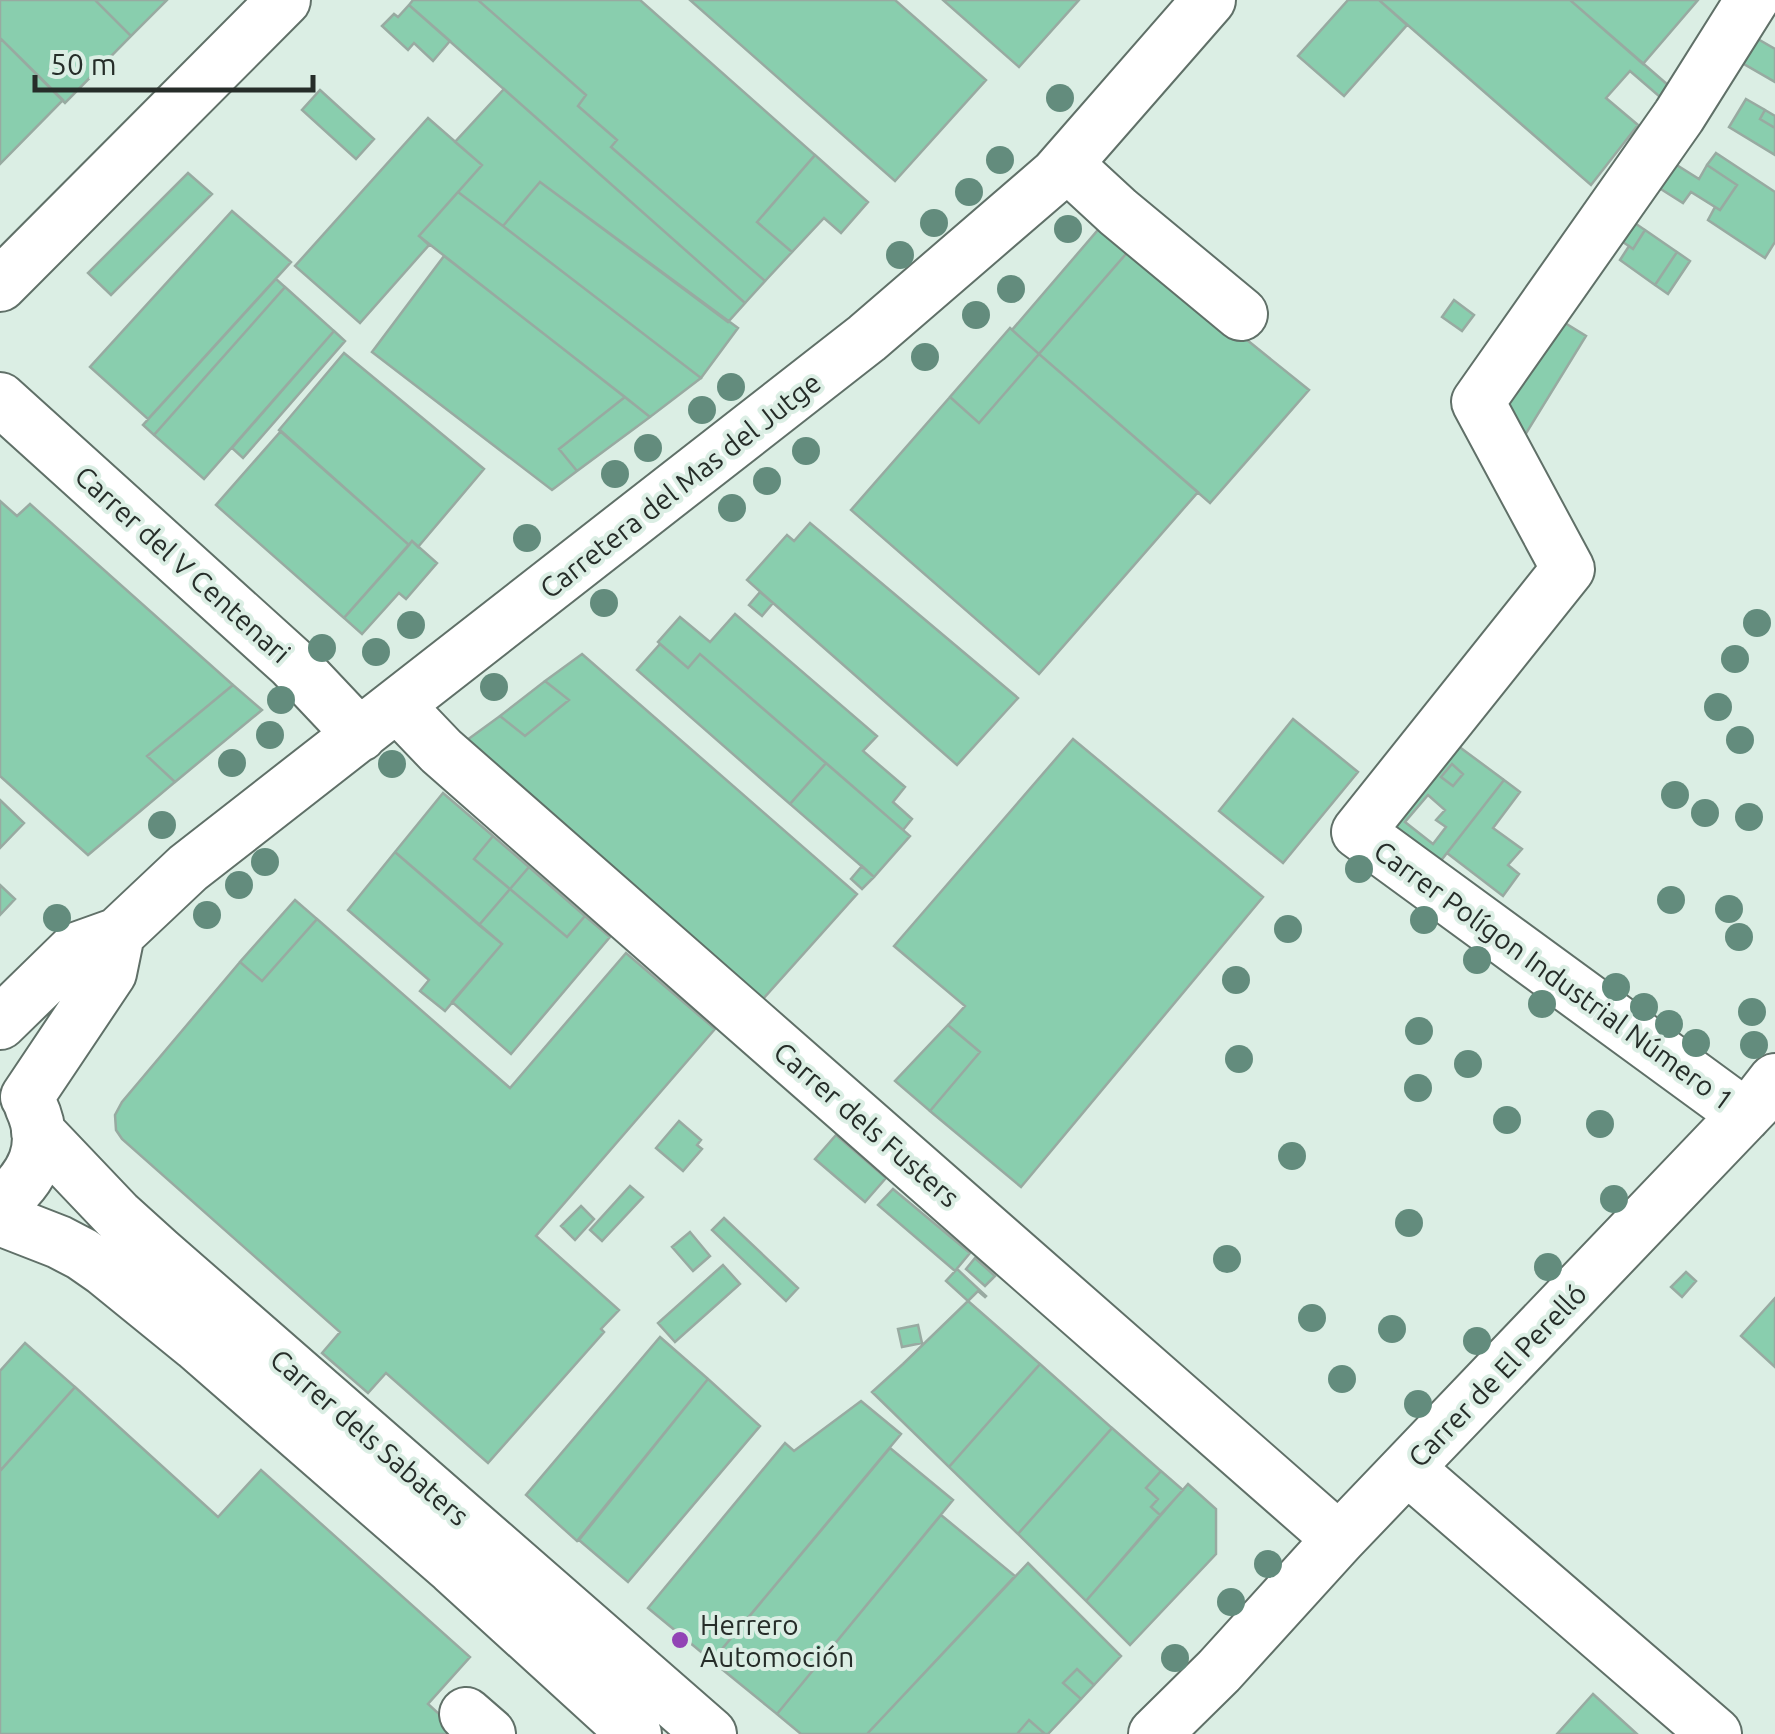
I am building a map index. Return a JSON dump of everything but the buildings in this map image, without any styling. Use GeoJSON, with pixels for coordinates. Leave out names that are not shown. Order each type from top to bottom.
{"type":"FeatureCollection","features":[{"type":"Feature","properties":{"kind":"street"},"geometry":{"type":"LineString","coordinates":[[0,285],[284,0]]}},
{"type":"Feature","properties":{"kind":"street","name":"Carretera del Mas del Jutge"},"geometry":{"type":"LineString","coordinates":[[0,1023],[76,948],[118,934],[188,868],[867,338],[1066,164],[1209,0]]}},
{"type":"Feature","properties":{"kind":"street","name":"Carrer Polígon Industrial Número 1"},"geometry":{"type":"LineString","coordinates":[[1752,0],[1679,116],[1478,402],[1568,568],[1358,832],[1760,1097]]}},
{"type":"Feature","properties":{"kind":"street"},"geometry":{"type":"LineString","coordinates":[[1066,164],[1241,314]]}},
{"type":"Feature","properties":{"kind":"street","name":"Carrer del V Centenari"},"geometry":{"type":"LineString","coordinates":[[0,399],[292,663],[379,720]]}},
{"type":"Feature","properties":{"kind":"street","name":"Carrer dels Fusters"},"geometry":{"type":"LineString","coordinates":[[379,720],[442,750],[1339,1539]]}},
{"type":"Feature","properties":{"kind":"street"},"geometry":{"type":"LineString","coordinates":[[0,1204],[20,1188],[34,1168],[40,1143],[22,1100],[110,973],[118,934]]}},
{"type":"Feature","properties":{"kind":"street","name":"Carrer de El Perelló"},"geometry":{"type":"LineString","coordinates":[[1155,1734],[1760,1097]]}},
{"type":"Feature","properties":{"kind":"street","name":"Carrer dels Sabaters"},"geometry":{"type":"LineString","coordinates":[[22,1100],[117,1215],[710,1734]]}},
{"type":"Feature","properties":{"kind":"street","name":"Carrer dels Sabaters"},"geometry":{"type":"LineString","coordinates":[[0,1219],[59,1242],[105,1270],[453,1568],[634,1734]]}},
{"type":"Feature","properties":{"kind":"street"},"geometry":{"type":"LineString","coordinates":[[1407,1468],[1716,1734]]}},
{"type":"Feature","properties":{"kind":"street","name":"Carrer de El Perelló"},"geometry":{"type":"LineString","coordinates":[[1180,1734],[1219,1670]]}},
{"type":"Feature","properties":{"kind":"place","name":"Herrero Automoción"},"geometry":{"type":"Point","coordinates":[680,1640]}}]}
